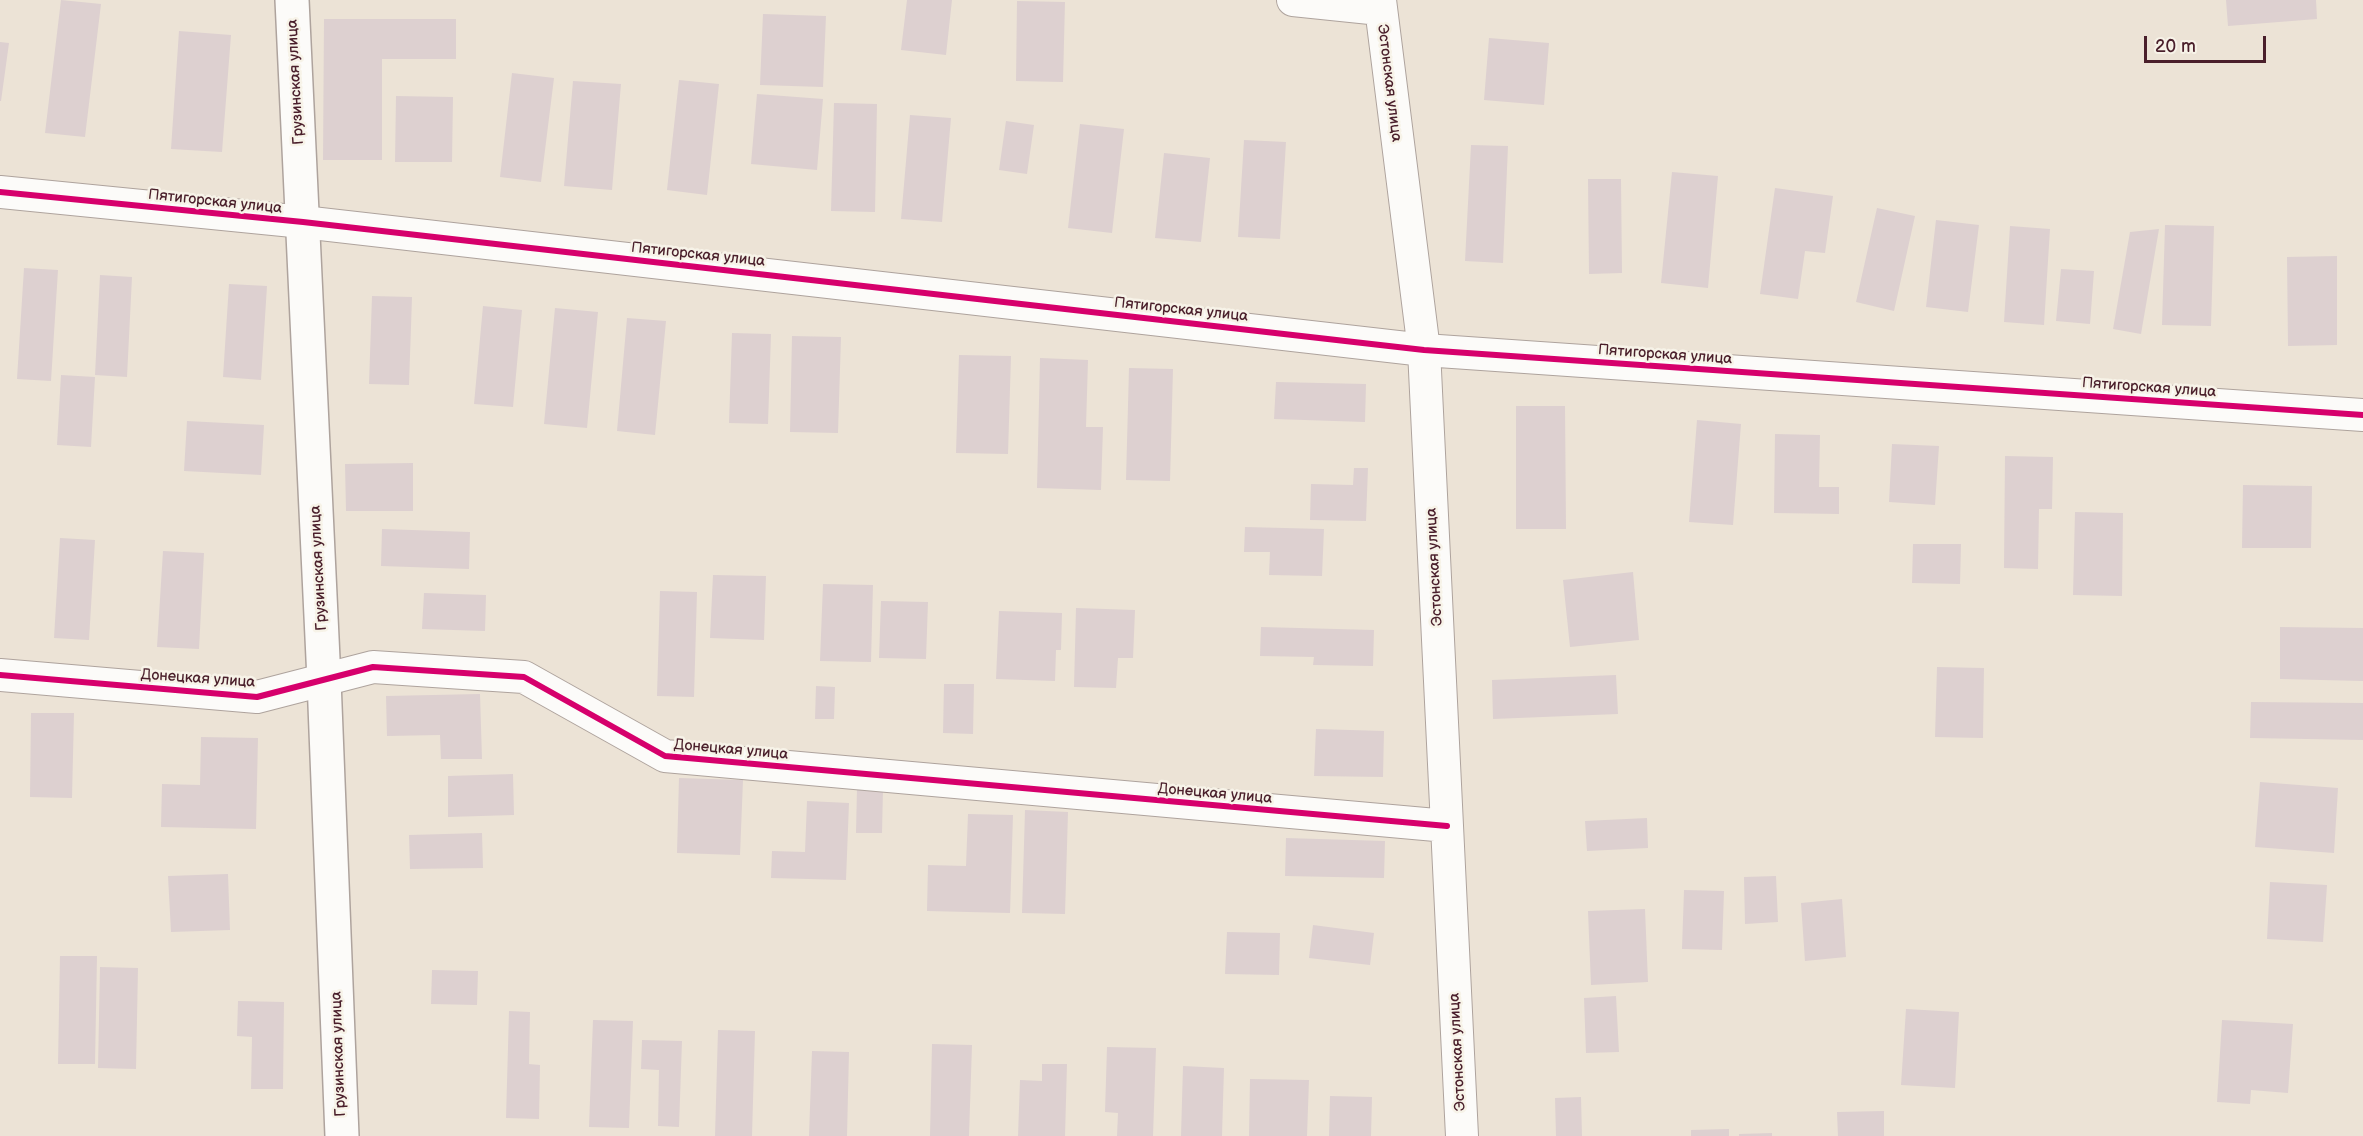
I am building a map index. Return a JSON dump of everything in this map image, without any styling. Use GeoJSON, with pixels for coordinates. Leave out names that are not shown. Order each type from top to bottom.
{"type":"FeatureCollection","features":[{"type":"Feature","properties":{"kind":"main road","name":"Грузинская улица"},"geometry":{"type":"LineString","coordinates":[[292,0],[324,680],[342,1136]]}},
{"type":"Feature","properties":{"kind":"street"},"geometry":{"type":"LineString","coordinates":[[1293,0],[1380,5]]}},
{"type":"Feature","properties":{"kind":"street","name":"Эстонская улица"},"geometry":{"type":"LineString","coordinates":[[1380,5],[1424,350],[1462,1136]]}},
{"type":"Feature","properties":{"kind":"street","name":"Пятигорская улица"},"geometry":{"type":"LineString","coordinates":[[0,192],[303,222],[1424,350],[2363,416]]}},
{"type":"Feature","properties":{"kind":"street","name":"Донецкая улица"},"geometry":{"type":"LineString","coordinates":[[0,675],[257,697],[373,667],[524,677],[665,756],[1447,826]]}},
{"type":"Feature","properties":{"kind":"building"},"geometry":{"type":"Polygon","coordinates":[[[61,0],[101,4],[85,137],[45,133],[61,0]]]}},
{"type":"Feature","properties":{"kind":"building"},"geometry":{"type":"Polygon","coordinates":[[[907,0],[952,0],[946,55],[901,50],[907,0]]]}},
{"type":"Feature","properties":{"kind":"building"},"geometry":{"type":"Polygon","coordinates":[[[2226,0],[2316,0],[2317,19],[2228,26],[2226,0]]]}},
{"type":"Feature","properties":{"kind":"building"},"geometry":{"type":"Polygon","coordinates":[[[1017,1],[1065,2],[1063,82],[1016,81],[1017,1]]]}},
{"type":"Feature","properties":{"kind":"building"},"geometry":{"type":"Polygon","coordinates":[[[763,14],[826,16],[823,87],[760,85],[763,14]]]}},
{"type":"Feature","properties":{"kind":"building"},"geometry":{"type":"Polygon","coordinates":[[[324,19],[456,19],[456,59],[382,59],[382,160],[323,160],[324,19]]]}},
{"type":"Feature","properties":{"kind":"building"},"geometry":{"type":"Polygon","coordinates":[[[179,31],[231,35],[222,152],[171,149],[179,31]]]}},
{"type":"Feature","properties":{"kind":"building"},"geometry":{"type":"Polygon","coordinates":[[[1489,38],[1549,43],[1544,105],[1484,100],[1489,38]]]}},
{"type":"Feature","properties":{"kind":"building"},"geometry":{"type":"Polygon","coordinates":[[[0,42],[9,43],[1,101],[0,101],[0,42]]]}},
{"type":"Feature","properties":{"kind":"building"},"geometry":{"type":"Polygon","coordinates":[[[512,73],[554,78],[541,182],[500,177],[512,73]]]}},
{"type":"Feature","properties":{"kind":"building"},"geometry":{"type":"Polygon","coordinates":[[[679,80],[719,84],[707,195],[667,190],[679,80]]]}},
{"type":"Feature","properties":{"kind":"building"},"geometry":{"type":"Polygon","coordinates":[[[573,81],[621,84],[612,190],[564,186],[573,81]]]}},
{"type":"Feature","properties":{"kind":"building"},"geometry":{"type":"Polygon","coordinates":[[[757,94],[823,99],[817,170],[751,164],[757,94]]]}},
{"type":"Feature","properties":{"kind":"building"},"geometry":{"type":"Polygon","coordinates":[[[396,96],[453,97],[452,162],[395,162],[396,96]]]}},
{"type":"Feature","properties":{"kind":"building"},"geometry":{"type":"Polygon","coordinates":[[[834,103],[877,104],[875,212],[831,211],[834,103]]]}},
{"type":"Feature","properties":{"kind":"building"},"geometry":{"type":"Polygon","coordinates":[[[910,115],[951,118],[942,222],[901,219],[910,115]]]}},
{"type":"Feature","properties":{"kind":"building"},"geometry":{"type":"Polygon","coordinates":[[[1006,121],[1034,125],[1027,174],[999,170],[1006,121]]]}},
{"type":"Feature","properties":{"kind":"building"},"geometry":{"type":"Polygon","coordinates":[[[1080,124],[1124,129],[1112,233],[1068,228],[1080,124]]]}},
{"type":"Feature","properties":{"kind":"building"},"geometry":{"type":"Polygon","coordinates":[[[1244,140],[1286,142],[1280,239],[1238,237],[1244,140]]]}},
{"type":"Feature","properties":{"kind":"building"},"geometry":{"type":"Polygon","coordinates":[[[1471,145],[1508,146],[1503,263],[1465,261],[1471,145]]]}},
{"type":"Feature","properties":{"kind":"building"},"geometry":{"type":"Polygon","coordinates":[[[1164,153],[1210,158],[1201,242],[1155,238],[1164,153]]]}},
{"type":"Feature","properties":{"kind":"building"},"geometry":{"type":"Polygon","coordinates":[[[1672,172],[1718,176],[1708,288],[1661,283],[1672,172]]]}},
{"type":"Feature","properties":{"kind":"building"},"geometry":{"type":"Polygon","coordinates":[[[1588,179],[1621,179],[1622,273],[1589,274],[1588,179]]]}},
{"type":"Feature","properties":{"kind":"building"},"geometry":{"type":"Polygon","coordinates":[[[1775,188],[1833,196],[1825,253],[1805,251],[1798,299],[1760,294],[1775,188]]]}},
{"type":"Feature","properties":{"kind":"building"},"geometry":{"type":"Polygon","coordinates":[[[1877,208],[1915,216],[1894,311],[1856,302],[1877,208]]]}},
{"type":"Feature","properties":{"kind":"building"},"geometry":{"type":"Polygon","coordinates":[[[1936,220],[1979,225],[1968,312],[1926,307],[1936,220]]]}},
{"type":"Feature","properties":{"kind":"building"},"geometry":{"type":"Polygon","coordinates":[[[2165,225],[2214,226],[2211,326],[2162,325],[2165,225]]]}},
{"type":"Feature","properties":{"kind":"building"},"geometry":{"type":"Polygon","coordinates":[[[2010,226],[2050,229],[2044,325],[2004,322],[2010,226]]]}},
{"type":"Feature","properties":{"kind":"building"},"geometry":{"type":"Polygon","coordinates":[[[2159,229],[2141,334],[2113,329],[2130,232],[2159,229]]]}},
{"type":"Feature","properties":{"kind":"building"},"geometry":{"type":"Polygon","coordinates":[[[2337,256],[2337,345],[2288,346],[2287,257],[2337,256]]]}},
{"type":"Feature","properties":{"kind":"building"},"geometry":{"type":"Polygon","coordinates":[[[24,268],[58,270],[51,381],[17,379],[24,268]]]}},
{"type":"Feature","properties":{"kind":"building"},"geometry":{"type":"Polygon","coordinates":[[[2061,269],[2094,271],[2090,324],[2056,321],[2061,269]]]}},
{"type":"Feature","properties":{"kind":"building"},"geometry":{"type":"Polygon","coordinates":[[[100,275],[132,277],[127,377],[95,375],[100,275]]]}},
{"type":"Feature","properties":{"kind":"building"},"geometry":{"type":"Polygon","coordinates":[[[229,284],[267,286],[261,380],[223,377],[229,284]]]}},
{"type":"Feature","properties":{"kind":"building"},"geometry":{"type":"Polygon","coordinates":[[[372,296],[412,297],[409,385],[369,384],[372,296]]]}},
{"type":"Feature","properties":{"kind":"building"},"geometry":{"type":"Polygon","coordinates":[[[483,306],[522,310],[513,407],[474,404],[483,306]]]}},
{"type":"Feature","properties":{"kind":"building"},"geometry":{"type":"Polygon","coordinates":[[[555,308],[598,312],[587,428],[544,424],[555,308]]]}},
{"type":"Feature","properties":{"kind":"building"},"geometry":{"type":"Polygon","coordinates":[[[627,318],[666,321],[655,435],[617,431],[627,318]]]}},
{"type":"Feature","properties":{"kind":"building"},"geometry":{"type":"Polygon","coordinates":[[[732,333],[771,334],[768,424],[729,423],[732,333]]]}},
{"type":"Feature","properties":{"kind":"building"},"geometry":{"type":"Polygon","coordinates":[[[792,336],[841,337],[838,433],[790,432],[792,336]]]}},
{"type":"Feature","properties":{"kind":"building"},"geometry":{"type":"Polygon","coordinates":[[[959,355],[1011,356],[1008,454],[956,453],[959,355]]]}},
{"type":"Feature","properties":{"kind":"building"},"geometry":{"type":"Polygon","coordinates":[[[1040,358],[1088,360],[1086,427],[1103,427],[1101,490],[1037,488],[1040,358]]]}},
{"type":"Feature","properties":{"kind":"building"},"geometry":{"type":"Polygon","coordinates":[[[1129,368],[1173,369],[1170,481],[1126,480],[1129,368]]]}},
{"type":"Feature","properties":{"kind":"building"},"geometry":{"type":"Polygon","coordinates":[[[61,375],[95,377],[91,447],[57,445],[61,375]]]}},
{"type":"Feature","properties":{"kind":"building"},"geometry":{"type":"Polygon","coordinates":[[[1276,382],[1366,384],[1365,422],[1274,419],[1276,382]]]}},
{"type":"Feature","properties":{"kind":"building"},"geometry":{"type":"Polygon","coordinates":[[[1516,406],[1565,406],[1566,529],[1516,529],[1516,406]]]}},
{"type":"Feature","properties":{"kind":"building"},"geometry":{"type":"Polygon","coordinates":[[[1697,420],[1741,424],[1733,525],[1689,522],[1697,420]]]}},
{"type":"Feature","properties":{"kind":"building"},"geometry":{"type":"Polygon","coordinates":[[[187,421],[264,425],[261,475],[184,471],[187,421]]]}},
{"type":"Feature","properties":{"kind":"building"},"geometry":{"type":"Polygon","coordinates":[[[1775,434],[1820,435],[1819,487],[1839,487],[1839,514],[1774,513],[1775,434]]]}},
{"type":"Feature","properties":{"kind":"building"},"geometry":{"type":"Polygon","coordinates":[[[1892,444],[1939,446],[1935,505],[1889,502],[1892,444]]]}},
{"type":"Feature","properties":{"kind":"building"},"geometry":{"type":"Polygon","coordinates":[[[2005,456],[2053,457],[2052,509],[2039,509],[2038,569],[2004,568],[2005,456]]]}},
{"type":"Feature","properties":{"kind":"building"},"geometry":{"type":"Polygon","coordinates":[[[413,463],[413,511],[346,511],[345,464],[413,463]]]}},
{"type":"Feature","properties":{"kind":"building"},"geometry":{"type":"Polygon","coordinates":[[[1354,468],[1368,468],[1366,521],[1310,520],[1311,484],[1353,485],[1354,468]]]}},
{"type":"Feature","properties":{"kind":"building"},"geometry":{"type":"Polygon","coordinates":[[[2243,485],[2312,486],[2311,548],[2242,548],[2243,485]]]}},
{"type":"Feature","properties":{"kind":"building"},"geometry":{"type":"Polygon","coordinates":[[[2075,512],[2123,513],[2122,596],[2073,595],[2075,512]]]}},
{"type":"Feature","properties":{"kind":"building"},"geometry":{"type":"Polygon","coordinates":[[[1245,527],[1324,529],[1322,576],[1269,575],[1270,552],[1244,552],[1245,527]]]}},
{"type":"Feature","properties":{"kind":"building"},"geometry":{"type":"Polygon","coordinates":[[[382,529],[470,532],[469,569],[381,566],[382,529]]]}},
{"type":"Feature","properties":{"kind":"building"},"geometry":{"type":"Polygon","coordinates":[[[60,538],[95,540],[89,640],[54,638],[60,538]]]}},
{"type":"Feature","properties":{"kind":"building"},"geometry":{"type":"Polygon","coordinates":[[[1913,544],[1961,544],[1960,584],[1912,583],[1913,544]]]}},
{"type":"Feature","properties":{"kind":"building"},"geometry":{"type":"Polygon","coordinates":[[[163,551],[204,553],[199,649],[157,647],[163,551]]]}},
{"type":"Feature","properties":{"kind":"building"},"geometry":{"type":"Polygon","coordinates":[[[1633,572],[1639,640],[1570,647],[1563,580],[1633,572]]]}},
{"type":"Feature","properties":{"kind":"building"},"geometry":{"type":"Polygon","coordinates":[[[713,575],[766,576],[764,640],[710,638],[713,575]]]}},
{"type":"Feature","properties":{"kind":"building"},"geometry":{"type":"Polygon","coordinates":[[[823,584],[873,585],[871,662],[820,661],[823,584]]]}},
{"type":"Feature","properties":{"kind":"building"},"geometry":{"type":"Polygon","coordinates":[[[660,591],[697,592],[694,697],[657,696],[660,591]]]}},
{"type":"Feature","properties":{"kind":"building"},"geometry":{"type":"Polygon","coordinates":[[[424,593],[486,595],[485,631],[422,629],[424,593]]]}},
{"type":"Feature","properties":{"kind":"building"},"geometry":{"type":"Polygon","coordinates":[[[881,601],[928,602],[926,659],[879,658],[881,601]]]}},
{"type":"Feature","properties":{"kind":"building"},"geometry":{"type":"Polygon","coordinates":[[[1076,608],[1135,610],[1133,658],[1118,658],[1116,688],[1074,687],[1076,608]]]}},
{"type":"Feature","properties":{"kind":"building"},"geometry":{"type":"Polygon","coordinates":[[[999,611],[1062,613],[1061,650],[1056,650],[1055,681],[996,679],[999,611]]]}},
{"type":"Feature","properties":{"kind":"building"},"geometry":{"type":"Polygon","coordinates":[[[1261,627],[1374,630],[1373,666],[1313,665],[1314,657],[1260,656],[1261,627]]]}},
{"type":"Feature","properties":{"kind":"building"},"geometry":{"type":"Polygon","coordinates":[[[2280,627],[2363,628],[2363,681],[2280,679],[2280,627]]]}},
{"type":"Feature","properties":{"kind":"building"},"geometry":{"type":"Polygon","coordinates":[[[1937,667],[1984,668],[1983,738],[1935,737],[1937,667]]]}},
{"type":"Feature","properties":{"kind":"building"},"geometry":{"type":"Polygon","coordinates":[[[1616,675],[1618,714],[1493,719],[1492,680],[1616,675]]]}},
{"type":"Feature","properties":{"kind":"building"},"geometry":{"type":"Polygon","coordinates":[[[944,684],[974,684],[973,734],[943,733],[944,684]]]}},
{"type":"Feature","properties":{"kind":"building"},"geometry":{"type":"Polygon","coordinates":[[[816,686],[835,687],[834,719],[815,719],[816,686]]]}},
{"type":"Feature","properties":{"kind":"building"},"geometry":{"type":"Polygon","coordinates":[[[480,694],[482,759],[441,759],[440,735],[387,736],[386,696],[480,694]]]}},
{"type":"Feature","properties":{"kind":"building"},"geometry":{"type":"Polygon","coordinates":[[[2251,702],[2363,703],[2363,740],[2250,738],[2251,702]]]}},
{"type":"Feature","properties":{"kind":"building"},"geometry":{"type":"Polygon","coordinates":[[[31,713],[74,713],[72,798],[30,797],[31,713]]]}},
{"type":"Feature","properties":{"kind":"building"},"geometry":{"type":"Polygon","coordinates":[[[1316,729],[1384,731],[1383,777],[1314,776],[1316,729]]]}},
{"type":"Feature","properties":{"kind":"building"},"geometry":{"type":"Polygon","coordinates":[[[201,737],[258,738],[256,829],[161,827],[162,784],[200,785],[201,737]]]}},
{"type":"Feature","properties":{"kind":"building"},"geometry":{"type":"Polygon","coordinates":[[[513,774],[514,815],[448,817],[448,776],[513,774]]]}},
{"type":"Feature","properties":{"kind":"building"},"geometry":{"type":"Polygon","coordinates":[[[679,778],[743,780],[740,855],[677,853],[679,778]]]}},
{"type":"Feature","properties":{"kind":"building"},"geometry":{"type":"Polygon","coordinates":[[[2260,782],[2338,788],[2334,853],[2255,847],[2260,782]]]}},
{"type":"Feature","properties":{"kind":"building"},"geometry":{"type":"Polygon","coordinates":[[[857,788],[883,789],[882,833],[856,833],[857,788]]]}},
{"type":"Feature","properties":{"kind":"building"},"geometry":{"type":"Polygon","coordinates":[[[807,801],[849,803],[846,880],[771,878],[772,851],[805,852],[807,801]]]}},
{"type":"Feature","properties":{"kind":"building"},"geometry":{"type":"Polygon","coordinates":[[[1025,810],[1068,812],[1065,914],[1022,913],[1025,810]]]}},
{"type":"Feature","properties":{"kind":"building"},"geometry":{"type":"Polygon","coordinates":[[[968,814],[1013,815],[1010,913],[927,911],[928,865],[966,866],[968,814]]]}},
{"type":"Feature","properties":{"kind":"building"},"geometry":{"type":"Polygon","coordinates":[[[1647,818],[1648,848],[1587,851],[1585,821],[1647,818]]]}},
{"type":"Feature","properties":{"kind":"building"},"geometry":{"type":"Polygon","coordinates":[[[482,833],[483,868],[410,869],[409,835],[482,833]]]}},
{"type":"Feature","properties":{"kind":"building"},"geometry":{"type":"Polygon","coordinates":[[[1286,838],[1385,841],[1384,878],[1285,876],[1286,838]]]}},
{"type":"Feature","properties":{"kind":"building"},"geometry":{"type":"Polygon","coordinates":[[[228,874],[230,930],[171,932],[168,876],[228,874]]]}},
{"type":"Feature","properties":{"kind":"building"},"geometry":{"type":"Polygon","coordinates":[[[1776,876],[1778,922],[1745,924],[1744,877],[1776,876]]]}},
{"type":"Feature","properties":{"kind":"building"},"geometry":{"type":"Polygon","coordinates":[[[2270,882],[2327,885],[2323,942],[2267,939],[2270,882]]]}},
{"type":"Feature","properties":{"kind":"building"},"geometry":{"type":"Polygon","coordinates":[[[1684,890],[1724,891],[1722,950],[1682,949],[1684,890]]]}},
{"type":"Feature","properties":{"kind":"building"},"geometry":{"type":"Polygon","coordinates":[[[1842,899],[1846,957],[1805,961],[1801,903],[1842,899]]]}},
{"type":"Feature","properties":{"kind":"building"},"geometry":{"type":"Polygon","coordinates":[[[1645,909],[1648,982],[1591,985],[1588,911],[1645,909]]]}},
{"type":"Feature","properties":{"kind":"building"},"geometry":{"type":"Polygon","coordinates":[[[1313,925],[1374,933],[1370,965],[1309,958],[1313,925]]]}},
{"type":"Feature","properties":{"kind":"building"},"geometry":{"type":"Polygon","coordinates":[[[1227,932],[1280,933],[1279,975],[1225,974],[1227,932]]]}},
{"type":"Feature","properties":{"kind":"building"},"geometry":{"type":"Polygon","coordinates":[[[60,956],[97,956],[95,1064],[58,1064],[60,956]]]}},
{"type":"Feature","properties":{"kind":"building"},"geometry":{"type":"Polygon","coordinates":[[[100,967],[138,968],[136,1069],[98,1068],[100,967]]]}},
{"type":"Feature","properties":{"kind":"building"},"geometry":{"type":"Polygon","coordinates":[[[432,970],[478,971],[477,1005],[431,1004],[432,970]]]}},
{"type":"Feature","properties":{"kind":"building"},"geometry":{"type":"Polygon","coordinates":[[[1616,996],[1619,1052],[1586,1053],[1584,998],[1616,996]]]}},
{"type":"Feature","properties":{"kind":"building"},"geometry":{"type":"Polygon","coordinates":[[[238,1001],[284,1002],[283,1089],[251,1089],[252,1037],[237,1036],[238,1001]]]}},
{"type":"Feature","properties":{"kind":"building"},"geometry":{"type":"Polygon","coordinates":[[[1906,1009],[1959,1012],[1955,1088],[1901,1085],[1906,1009]]]}},
{"type":"Feature","properties":{"kind":"building"},"geometry":{"type":"Polygon","coordinates":[[[509,1011],[530,1012],[529,1064],[540,1065],[539,1119],[506,1118],[509,1011]]]}},
{"type":"Feature","properties":{"kind":"building"},"geometry":{"type":"Polygon","coordinates":[[[593,1020],[633,1021],[629,1128],[589,1127],[593,1020]]]}},
{"type":"Feature","properties":{"kind":"building"},"geometry":{"type":"Polygon","coordinates":[[[2222,1020],[2293,1024],[2288,1093],[2251,1090],[2250,1104],[2217,1102],[2222,1020]]]}},
{"type":"Feature","properties":{"kind":"building"},"geometry":{"type":"Polygon","coordinates":[[[718,1030],[755,1031],[752,1136],[715,1136],[718,1030]]]}},
{"type":"Feature","properties":{"kind":"building"},"geometry":{"type":"Polygon","coordinates":[[[642,1040],[682,1041],[679,1127],[658,1126],[659,1070],[641,1069],[642,1040]]]}},
{"type":"Feature","properties":{"kind":"building"},"geometry":{"type":"Polygon","coordinates":[[[932,1044],[972,1045],[969,1136],[930,1136],[932,1044]]]}},
{"type":"Feature","properties":{"kind":"building"},"geometry":{"type":"Polygon","coordinates":[[[1107,1047],[1156,1048],[1153,1136],[1117,1136],[1118,1113],[1105,1112],[1107,1047]]]}},
{"type":"Feature","properties":{"kind":"building"},"geometry":{"type":"Polygon","coordinates":[[[812,1051],[849,1052],[847,1136],[809,1136],[812,1051]]]}},
{"type":"Feature","properties":{"kind":"building"},"geometry":{"type":"Polygon","coordinates":[[[1042,1064],[1067,1064],[1065,1136],[1018,1136],[1020,1080],[1042,1081],[1042,1064]]]}},
{"type":"Feature","properties":{"kind":"building"},"geometry":{"type":"Polygon","coordinates":[[[1183,1066],[1224,1068],[1222,1136],[1181,1136],[1183,1066]]]}},
{"type":"Feature","properties":{"kind":"building"},"geometry":{"type":"Polygon","coordinates":[[[1250,1079],[1309,1080],[1307,1136],[1249,1136],[1250,1079]]]}},
{"type":"Feature","properties":{"kind":"building"},"geometry":{"type":"Polygon","coordinates":[[[1330,1096],[1372,1097],[1371,1136],[1329,1136],[1330,1096]]]}},
{"type":"Feature","properties":{"kind":"building"},"geometry":{"type":"Polygon","coordinates":[[[1581,1097],[1582,1136],[1556,1136],[1555,1098],[1581,1097]]]}},
{"type":"Feature","properties":{"kind":"building"},"geometry":{"type":"Polygon","coordinates":[[[1884,1111],[1884,1136],[1838,1136],[1837,1112],[1884,1111]]]}},
{"type":"Feature","properties":{"kind":"building"},"geometry":{"type":"Polygon","coordinates":[[[1729,1129],[1729,1136],[1691,1136],[1691,1130],[1729,1129]]]}},
{"type":"Feature","properties":{"kind":"building"},"geometry":{"type":"Polygon","coordinates":[[[1772,1133],[1772,1136],[1739,1136],[1739,1134],[1772,1133]]]}},
{"type":"Feature","properties":{"kind":"cycle path"},"geometry":{"type":"LineString","coordinates":[[0,192],[303,222],[1424,350],[2363,415]]}},
{"type":"Feature","properties":{"kind":"cycle path"},"geometry":{"type":"LineString","coordinates":[[0,675],[257,697],[373,667],[524,677],[665,756],[1447,826]]}}]}
